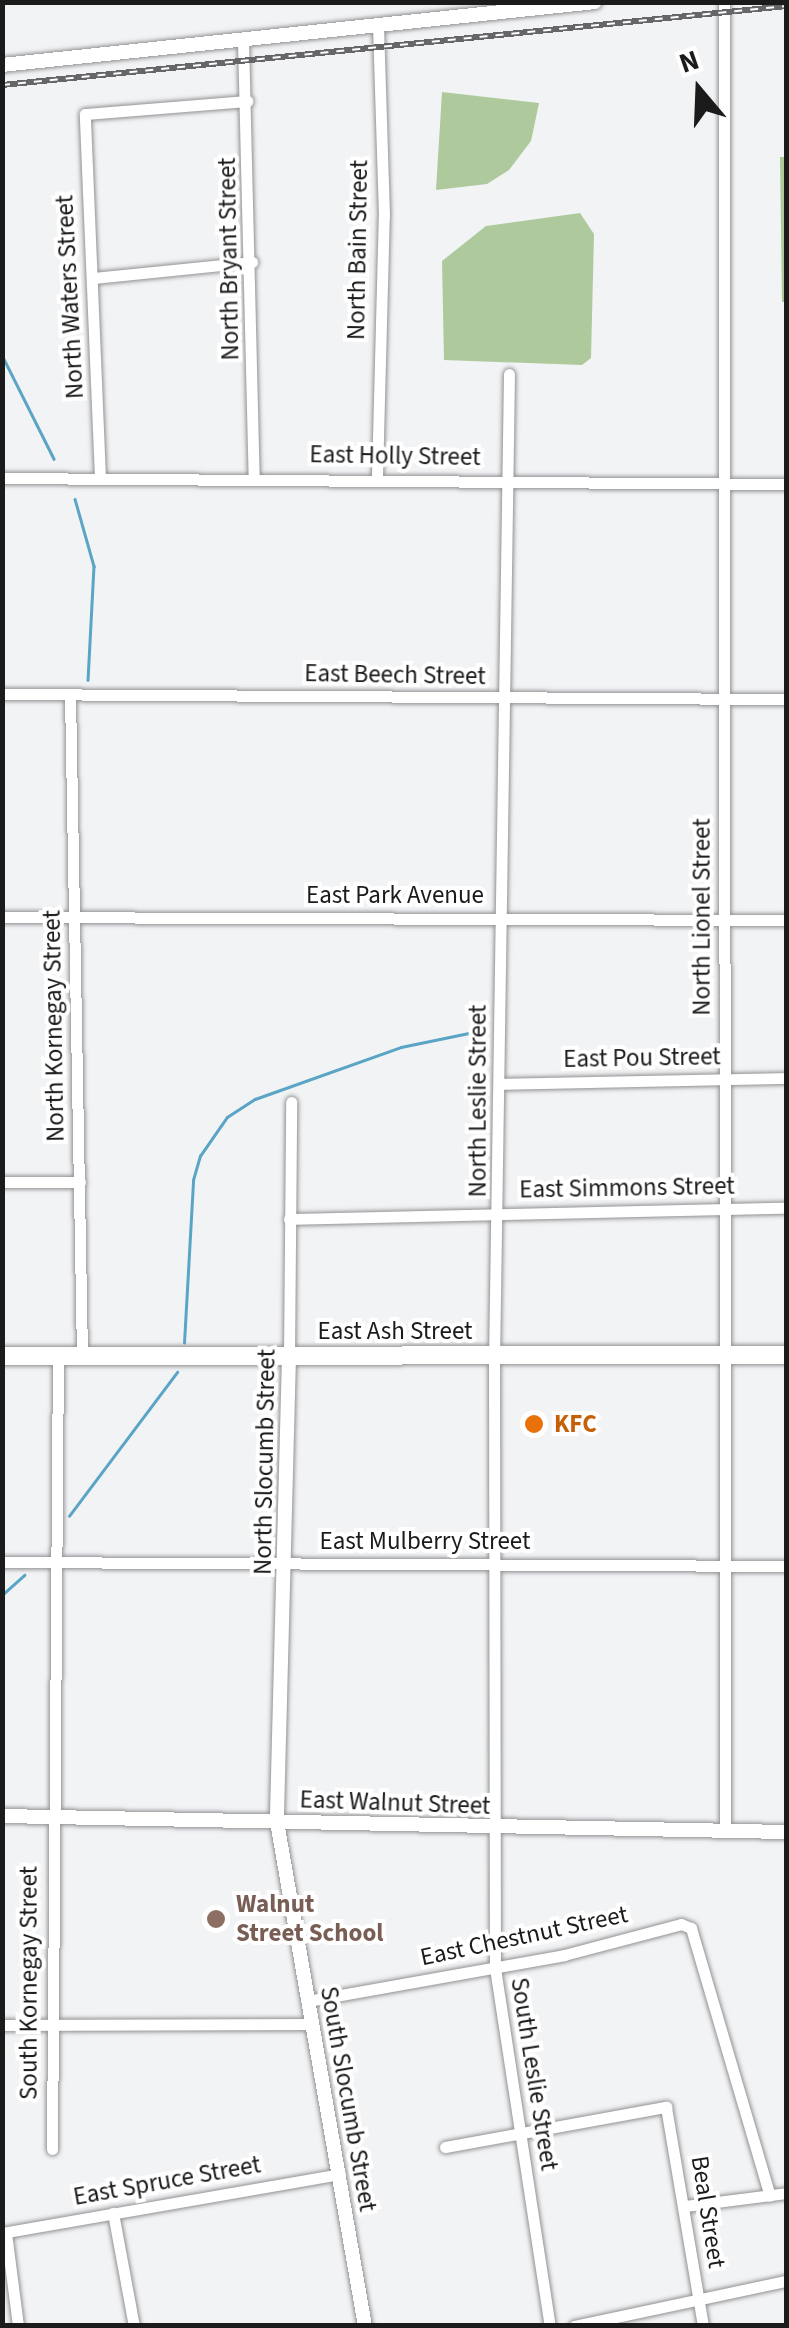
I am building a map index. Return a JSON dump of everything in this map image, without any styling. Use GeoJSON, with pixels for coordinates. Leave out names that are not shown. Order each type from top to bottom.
{"type":"FeatureCollection","features":[{"type":"Feature","properties":{"kind":"main road","name":"East Ash Street"},"geometry":{"type":"LineString","coordinates":[[2,1356],[786,1355]]}},
{"type":"Feature","properties":{"kind":"street"},"geometry":{"type":"LineString","coordinates":[[2,65],[378,26],[512,6],[596,2]]}},
{"type":"Feature","properties":{"kind":"street","name":"North Lionel Street"},"geometry":{"type":"LineString","coordinates":[[724,2],[725,1830]]}},
{"type":"Feature","properties":{"kind":"street","name":"North Bain Street"},"geometry":{"type":"LineString","coordinates":[[377,476],[384,216],[378,26]]}},
{"type":"Feature","properties":{"kind":"street","name":"North Bryant Street"},"geometry":{"type":"LineString","coordinates":[[243,40],[252,262],[254,478]]}},
{"type":"Feature","properties":{"kind":"street","name":"North Waters Street"},"geometry":{"type":"LineString","coordinates":[[100,478],[85,114],[247,101]]}},
{"type":"Feature","properties":{"kind":"street"},"geometry":{"type":"LineString","coordinates":[[94,278],[252,262]]}},
{"type":"Feature","properties":{"kind":"street","name":"North Leslie Street"},"geometry":{"type":"LineString","coordinates":[[492,1828],[497,1563],[494,1357],[500,1212],[509,374]]}},
{"type":"Feature","properties":{"kind":"street","name":"East Holly Street"},"geometry":{"type":"LineString","coordinates":[[2,478],[377,476],[786,484]]}},
{"type":"Feature","properties":{"kind":"street","name":"East Beech Street"},"geometry":{"type":"LineString","coordinates":[[2,694],[786,699]]}},
{"type":"Feature","properties":{"kind":"street","name":"North Kornegay Street"},"geometry":{"type":"LineString","coordinates":[[70,694],[82,1356]]}},
{"type":"Feature","properties":{"kind":"street","name":"East Park Avenue"},"geometry":{"type":"LineString","coordinates":[[2,916],[786,920]]}},
{"type":"Feature","properties":{"kind":"street","name":"East Pou Street"},"geometry":{"type":"LineString","coordinates":[[499,1084],[786,1078]]}},
{"type":"Feature","properties":{"kind":"street","name":"North Slocumb Street"},"geometry":{"type":"LineString","coordinates":[[277,1822],[287,1563],[291,1102]]}},
{"type":"Feature","properties":{"kind":"street"},"geometry":{"type":"LineString","coordinates":[[2,1182],[80,1182]]}},
{"type":"Feature","properties":{"kind":"street","name":"East Simmons Street"},"geometry":{"type":"LineString","coordinates":[[289,1219],[786,1208]]}},
{"type":"Feature","properties":{"kind":"street"},"geometry":{"type":"LineString","coordinates":[[52,1818],[58,1356]]}},
{"type":"Feature","properties":{"kind":"street","name":"East Mulberry Street"},"geometry":{"type":"LineString","coordinates":[[2,1562],[786,1566]]}},
{"type":"Feature","properties":{"kind":"street","name":"East Walnut Street"},"geometry":{"type":"LineString","coordinates":[[2,1816],[786,1832]]}},
{"type":"Feature","properties":{"kind":"street","name":"South Kornegay Street"},"geometry":{"type":"LineString","coordinates":[[52,1818],[52,2148]]}},
{"type":"Feature","properties":{"kind":"street","name":"South Slocumb Street"},"geometry":{"type":"LineString","coordinates":[[277,1822],[366,2326]]}},
{"type":"Feature","properties":{"kind":"street","name":"South Leslie Street"},"geometry":{"type":"LineString","coordinates":[[492,1828],[495,1968],[550,2326]]}},
{"type":"Feature","properties":{"kind":"street","name":"East Chestnut Street"},"geometry":{"type":"LineString","coordinates":[[308,2001],[495,1968],[681,1924],[690,1928],[770,2196]]}},
{"type":"Feature","properties":{"kind":"street"},"geometry":{"type":"LineString","coordinates":[[2,2026],[312,2024]]}},
{"type":"Feature","properties":{"kind":"street","name":"Beal Street"},"geometry":{"type":"LineString","coordinates":[[520,2132],[666,2107],[703,2326]]}},
{"type":"Feature","properties":{"kind":"street"},"geometry":{"type":"LineString","coordinates":[[445,2147],[520,2132]]}},
{"type":"Feature","properties":{"kind":"street","name":"East Spruce Street"},"geometry":{"type":"LineString","coordinates":[[4,2233],[340,2174]]}},
{"type":"Feature","properties":{"kind":"street"},"geometry":{"type":"LineString","coordinates":[[685,2206],[786,2193]]}},
{"type":"Feature","properties":{"kind":"street"},"geometry":{"type":"LineString","coordinates":[[113,2212],[134,2326]]}},
{"type":"Feature","properties":{"kind":"street"},"geometry":{"type":"LineString","coordinates":[[4,2233],[18,2326]]}},
{"type":"Feature","properties":{"kind":"street"},"geometry":{"type":"LineString","coordinates":[[574,2326],[786,2281]]}},
{"type":"Feature","properties":{"kind":"green space"},"geometry":{"type":"Polygon","coordinates":[[[442,92],[539,103],[531,141],[509,170],[487,184],[436,190],[442,92]]]}},
{"type":"Feature","properties":{"kind":"green space"},"geometry":{"type":"Polygon","coordinates":[[[780,157],[786,157],[786,302],[782,302],[780,157]]]}},
{"type":"Feature","properties":{"kind":"green space"},"geometry":{"type":"Polygon","coordinates":[[[580,213],[594,234],[591,358],[582,365],[444,360],[442,261],[486,226],[580,213]]]}},
{"type":"Feature","properties":{"kind":"waterway"},"geometry":{"type":"LineString","coordinates":[[2,355],[54,459]]}},
{"type":"Feature","properties":{"kind":"waterway"},"geometry":{"type":"LineString","coordinates":[[75,499],[94,566],[88,680]]}},
{"type":"Feature","properties":{"kind":"waterway"},"geometry":{"type":"LineString","coordinates":[[184,1343],[193,1180],[200,1156],[227,1117],[255,1099],[401,1047],[479,1031]]}},
{"type":"Feature","properties":{"kind":"waterway"},"geometry":{"type":"LineString","coordinates":[[69,1516],[177,1372]]}},
{"type":"Feature","properties":{"kind":"waterway"},"geometry":{"type":"LineString","coordinates":[[2,1595],[24,1575]]}},
{"type":"Feature","properties":{"kind":"railway"},"geometry":{"type":"LineString","coordinates":[[2,85],[786,6]]}},
{"type":"Feature","properties":{"kind":"place","name":"KFC"},"geometry":{"type":"Point","coordinates":[534,1424]}},
{"type":"Feature","properties":{"kind":"place","name":"Walnut Street School"},"geometry":{"type":"Point","coordinates":[216,1919]}}]}
